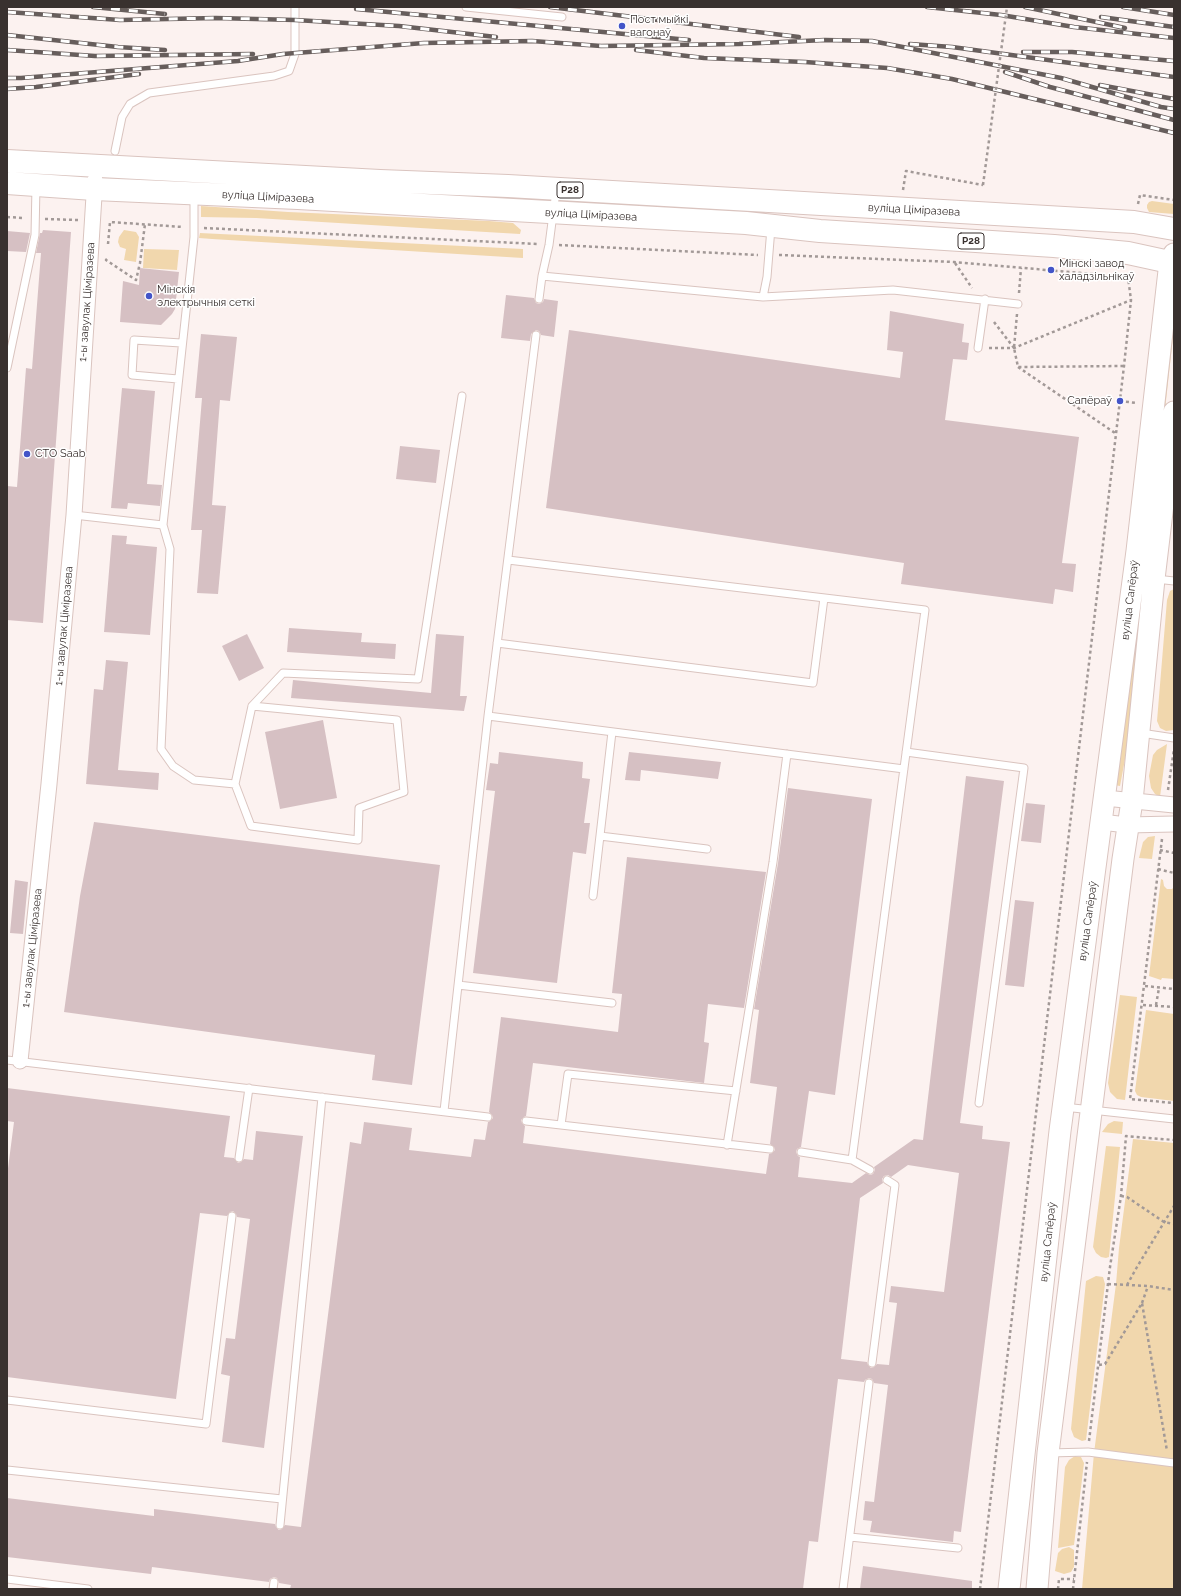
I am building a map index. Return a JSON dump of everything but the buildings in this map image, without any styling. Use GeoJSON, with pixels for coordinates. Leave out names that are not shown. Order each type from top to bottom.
{"type":"FeatureCollection","features":[{"type":"Feature","properties":{"kind":"main road","name":"вуліца Ціміразева"},"geometry":{"type":"LineString","coordinates":[[7,161],[96,167],[556,189],[828,206],[1134,222],[1174,229]]}},
{"type":"Feature","properties":{"kind":"main road","name":"вуліца Ціміразева"},"geometry":{"type":"LineString","coordinates":[[7,183],[94,189],[746,223],[820,231],[1054,246],[1128,253],[1173,260]]}},
{"type":"Feature","properties":{"kind":"main road","name":"вуліца Сапёраў"},"geometry":{"type":"LineString","coordinates":[[1009,1589],[1064,1107],[1105,798],[1173,260]]}},
{"type":"Feature","properties":{"kind":"main road","name":"вуліца Сапёраў"},"geometry":{"type":"LineString","coordinates":[[1037,1589],[1048,1452],[1127,825],[1132,801],[1154,579],[1174,414]]}},
{"type":"Feature","properties":{"kind":"street","name":"1-ы завулак Ціміразева"},"geometry":{"type":"LineString","coordinates":[[13,1060],[49,784],[74,515],[96,167]]}},
{"type":"Feature","properties":{"kind":"street"},"geometry":{"type":"LineString","coordinates":[[1105,798],[1174,804]]}},
{"type":"Feature","properties":{"kind":"street"},"geometry":{"type":"LineString","coordinates":[[1101,822],[1171,831]]}},
{"type":"Feature","properties":{"kind":"lane"},"geometry":{"type":"LineString","coordinates":[[114,151],[122,117],[130,104],[149,93],[274,76],[289,71],[295,54],[296,7]]}},
{"type":"Feature","properties":{"kind":"lane"},"geometry":{"type":"LineString","coordinates":[[466,7],[562,17]]}},
{"type":"Feature","properties":{"kind":"lane"},"geometry":{"type":"LineString","coordinates":[[7,368],[35,235],[36,184]]}},
{"type":"Feature","properties":{"kind":"lane"},"geometry":{"type":"LineString","coordinates":[[539,299],[542,276],[549,245],[556,189]]}},
{"type":"Feature","properties":{"kind":"lane"},"geometry":{"type":"LineString","coordinates":[[194,194],[194,228],[163,525],[170,549],[161,749],[173,766],[194,780],[235,784]]}},
{"type":"Feature","properties":{"kind":"lane"},"geometry":{"type":"LineString","coordinates":[[763,297],[767,277],[771,226]]}},
{"type":"Feature","properties":{"kind":"lane"},"geometry":{"type":"LineString","coordinates":[[542,276],[763,297],[893,290],[1018,304]]}},
{"type":"Feature","properties":{"kind":"lane"},"geometry":{"type":"LineString","coordinates":[[978,348],[983,309],[982,299]]}},
{"type":"Feature","properties":{"kind":"lane"},"geometry":{"type":"LineString","coordinates":[[444,1111],[488,716],[536,335]]}},
{"type":"Feature","properties":{"kind":"lane"},"geometry":{"type":"LineString","coordinates":[[178,379],[132,375],[134,340],[181,343]]}},
{"type":"Feature","properties":{"kind":"lane"},"geometry":{"type":"LineString","coordinates":[[252,706],[397,720],[404,792],[359,808],[358,840],[251,826],[235,784],[252,706],[283,673],[418,679],[462,396]]}},
{"type":"Feature","properties":{"kind":"lane"},"geometry":{"type":"LineString","coordinates":[[74,515],[163,525]]}},
{"type":"Feature","properties":{"kind":"lane"},"geometry":{"type":"LineString","coordinates":[[508,560],[925,610],[852,1160]]}},
{"type":"Feature","properties":{"kind":"lane"},"geometry":{"type":"LineString","coordinates":[[1154,579],[1174,581]]}},
{"type":"Feature","properties":{"kind":"lane"},"geometry":{"type":"LineString","coordinates":[[497,643],[814,683],[824,598]]}},
{"type":"Feature","properties":{"kind":"lane"},"geometry":{"type":"LineString","coordinates":[[488,716],[904,769]]}},
{"type":"Feature","properties":{"kind":"lane"},"geometry":{"type":"LineString","coordinates":[[593,896],[612,732]]}},
{"type":"Feature","properties":{"kind":"lane"},"geometry":{"type":"LineString","coordinates":[[1139,733],[1174,738]]}},
{"type":"Feature","properties":{"kind":"lane"},"geometry":{"type":"LineString","coordinates":[[906,752],[1024,768],[979,1104]]}},
{"type":"Feature","properties":{"kind":"lane"},"geometry":{"type":"LineString","coordinates":[[727,1145],[773,862],[787,754]]}},
{"type":"Feature","properties":{"kind":"lane"},"geometry":{"type":"LineString","coordinates":[[600,836],[707,849]]}},
{"type":"Feature","properties":{"kind":"lane"},"geometry":{"type":"LineString","coordinates":[[458,985],[612,1003]]}},
{"type":"Feature","properties":{"kind":"lane"},"geometry":{"type":"LineString","coordinates":[[13,1060],[488,1117]]}},
{"type":"Feature","properties":{"kind":"lane"},"geometry":{"type":"LineString","coordinates":[[561,1125],[568,1074],[736,1091]]}},
{"type":"Feature","properties":{"kind":"lane"},"geometry":{"type":"LineString","coordinates":[[238,1158],[249,1088]]}},
{"type":"Feature","properties":{"kind":"lane"},"geometry":{"type":"LineString","coordinates":[[280,1525],[322,1097]]}},
{"type":"Feature","properties":{"kind":"lane"},"geometry":{"type":"LineString","coordinates":[[1064,1107],[1174,1119]]}},
{"type":"Feature","properties":{"kind":"lane"},"geometry":{"type":"LineString","coordinates":[[526,1121],[770,1149]]}},
{"type":"Feature","properties":{"kind":"lane"},"geometry":{"type":"LineString","coordinates":[[801,1152],[852,1160],[870,1170]]}},
{"type":"Feature","properties":{"kind":"lane"},"geometry":{"type":"LineString","coordinates":[[872,1363],[895,1185],[887,1180]]}},
{"type":"Feature","properties":{"kind":"lane"},"geometry":{"type":"LineString","coordinates":[[7,1400],[206,1424],[232,1216]]}},
{"type":"Feature","properties":{"kind":"lane"},"geometry":{"type":"LineString","coordinates":[[843,1589],[869,1383]]}},
{"type":"Feature","properties":{"kind":"lane"},"geometry":{"type":"LineString","coordinates":[[1048,1452],[1088,1452],[1172,1463]]}},
{"type":"Feature","properties":{"kind":"lane"},"geometry":{"type":"LineString","coordinates":[[7,1470],[282,1499]]}},
{"type":"Feature","properties":{"kind":"lane"},"geometry":{"type":"LineString","coordinates":[[850,1537],[958,1548]]}},
{"type":"Feature","properties":{"kind":"lane"},"geometry":{"type":"LineString","coordinates":[[7,1579],[88,1589]]}},
{"type":"Feature","properties":{"kind":"path"},"geometry":{"type":"LineString","coordinates":[[903,195],[906,171],[983,185],[1008,7]]}},
{"type":"Feature","properties":{"kind":"path"},"geometry":{"type":"LineString","coordinates":[[42,218],[78,220]]}},
{"type":"Feature","properties":{"kind":"path"},"geometry":{"type":"LineString","coordinates":[[108,245],[110,222],[194,228],[549,245],[954,262],[1128,277],[1131,300],[1124,366],[980,1589]]}},
{"type":"Feature","properties":{"kind":"path"},"geometry":{"type":"LineString","coordinates":[[107,253],[106,260],[136,280],[145,224]]}},
{"type":"Feature","properties":{"kind":"path"},"geometry":{"type":"LineString","coordinates":[[954,262],[982,299]]}},
{"type":"Feature","properties":{"kind":"path"},"geometry":{"type":"LineString","coordinates":[[1021,268],[1014,348],[1018,367],[1115,433]]}},
{"type":"Feature","properties":{"kind":"path"},"geometry":{"type":"LineString","coordinates":[[978,348],[1014,348],[1131,300]]}},
{"type":"Feature","properties":{"kind":"path"},"geometry":{"type":"LineString","coordinates":[[983,309],[1014,348]]}},
{"type":"Feature","properties":{"kind":"path"},"geometry":{"type":"LineString","coordinates":[[1018,367],[1124,366]]}},
{"type":"Feature","properties":{"kind":"path"},"geometry":{"type":"LineString","coordinates":[[1174,749],[1168,791],[1174,791]]}},
{"type":"Feature","properties":{"kind":"path"},"geometry":{"type":"LineString","coordinates":[[1171,831],[1162,837],[1160,850],[1143,1004],[1130,1099],[1174,1103]]}},
{"type":"Feature","properties":{"kind":"path"},"geometry":{"type":"LineString","coordinates":[[1160,850],[1174,853]]}},
{"type":"Feature","properties":{"kind":"path"},"geometry":{"type":"LineString","coordinates":[[1158,869],[1174,873]]}},
{"type":"Feature","properties":{"kind":"path"},"geometry":{"type":"LineString","coordinates":[[1145,986],[1174,989]]}},
{"type":"Feature","properties":{"kind":"path"},"geometry":{"type":"LineString","coordinates":[[1156,1005],[1159,988]]}},
{"type":"Feature","properties":{"kind":"path"},"geometry":{"type":"LineString","coordinates":[[1143,1004],[1174,1007]]}},
{"type":"Feature","properties":{"kind":"path"},"geometry":{"type":"LineString","coordinates":[[1073,1589],[1108,1284],[1121,1196],[1126,1136],[1174,1140]]}},
{"type":"Feature","properties":{"kind":"path"},"geometry":{"type":"LineString","coordinates":[[1121,1196],[1127,1197],[1164,1222],[1174,1224]]}},
{"type":"Feature","properties":{"kind":"path"},"geometry":{"type":"LineString","coordinates":[[1127,1285],[1174,1206]]}},
{"type":"Feature","properties":{"kind":"path"},"geometry":{"type":"LineString","coordinates":[[1108,1284],[1148,1286],[1174,1290]]}},
{"type":"Feature","properties":{"kind":"path"},"geometry":{"type":"LineString","coordinates":[[1099,1365],[1105,1364],[1142,1303],[1148,1286]]}},
{"type":"Feature","properties":{"kind":"path"},"geometry":{"type":"LineString","coordinates":[[1142,1303],[1172,1463]]}},
{"type":"Feature","properties":{"kind":"path"},"geometry":{"type":"LineString","coordinates":[[1058,1589],[1059,1579],[1074,1578]]}},
{"type":"Feature","properties":{"kind":"shaded area"},"geometry":{"type":"Polygon","coordinates":[[[1152,201],[1174,204],[1174,214],[1149,212],[1147,205],[1152,201]]]}},
{"type":"Feature","properties":{"kind":"shaded area"},"geometry":{"type":"Polygon","coordinates":[[[201,206],[288,212],[489,221],[513,223],[521,230],[520,234],[256,218],[201,217],[201,206]]]}},
{"type":"Feature","properties":{"kind":"shaded area"},"geometry":{"type":"Polygon","coordinates":[[[124,230],[136,232],[139,237],[136,262],[124,260],[126,249],[120,247],[118,242],[119,237],[124,230]]]}},
{"type":"Feature","properties":{"kind":"shaded area"},"geometry":{"type":"Polygon","coordinates":[[[200,233],[523,249],[523,258],[199,238],[200,233]]]}},
{"type":"Feature","properties":{"kind":"shaded area"},"geometry":{"type":"Polygon","coordinates":[[[144,249],[179,250],[177,270],[143,268],[144,249]]]}},
{"type":"Feature","properties":{"kind":"shaded area"},"geometry":{"type":"Polygon","coordinates":[[[1174,316],[1174,328],[1129,738],[1120,786],[1114,785],[1125,718],[1174,316]]]}},
{"type":"Feature","properties":{"kind":"shaded area"},"geometry":{"type":"Polygon","coordinates":[[[1174,589],[1174,730],[1166,731],[1160,728],[1157,721],[1167,600],[1170,591],[1174,589]]]}},
{"type":"Feature","properties":{"kind":"shaded area"},"geometry":{"type":"Polygon","coordinates":[[[1167,744],[1160,797],[1155,794],[1151,788],[1149,776],[1153,755],[1157,750],[1167,744]]]}},
{"type":"Feature","properties":{"kind":"shaded area"},"geometry":{"type":"Polygon","coordinates":[[[1155,836],[1152,859],[1139,858],[1143,842],[1148,837],[1155,836]]]}},
{"type":"Feature","properties":{"kind":"shaded area"},"geometry":{"type":"Polygon","coordinates":[[[1161,879],[1163,880],[1164,886],[1167,889],[1172,889],[1174,887],[1174,979],[1162,978],[1161,980],[1149,976],[1161,879]]]}},
{"type":"Feature","properties":{"kind":"shaded area"},"geometry":{"type":"Polygon","coordinates":[[[1120,995],[1137,997],[1125,1100],[1117,1099],[1110,1092],[1108,1083],[1120,995]]]}},
{"type":"Feature","properties":{"kind":"shaded area"},"geometry":{"type":"Polygon","coordinates":[[[1146,1010],[1174,1014],[1174,1101],[1141,1097],[1137,1095],[1135,1091],[1146,1010]]]}},
{"type":"Feature","properties":{"kind":"shaded area"},"geometry":{"type":"Polygon","coordinates":[[[1114,1121],[1123,1122],[1122,1134],[1102,1132],[1108,1124],[1114,1121]]]}},
{"type":"Feature","properties":{"kind":"shaded area"},"geometry":{"type":"Polygon","coordinates":[[[1133,1139],[1174,1143],[1174,1589],[1082,1589],[1094,1453],[1133,1139]]]}},
{"type":"Feature","properties":{"kind":"shaded area"},"geometry":{"type":"Polygon","coordinates":[[[1106,1146],[1120,1147],[1109,1257],[1106,1258],[1101,1257],[1096,1253],[1093,1247],[1106,1146]]]}},
{"type":"Feature","properties":{"kind":"shaded area"},"geometry":{"type":"Polygon","coordinates":[[[1096,1276],[1103,1277],[1105,1284],[1086,1440],[1082,1441],[1074,1437],[1071,1429],[1086,1281],[1096,1276]]]}},
{"type":"Feature","properties":{"kind":"shaded area"},"geometry":{"type":"Polygon","coordinates":[[[1075,1456],[1081,1457],[1084,1463],[1074,1545],[1058,1548],[1065,1467],[1069,1460],[1075,1456]]]}},
{"type":"Feature","properties":{"kind":"shaded area"},"geometry":{"type":"Polygon","coordinates":[[[1069,1547],[1074,1550],[1074,1567],[1071,1572],[1064,1574],[1055,1571],[1058,1553],[1062,1549],[1069,1547]]]}},
{"type":"Feature","properties":{"kind":"railway"},"geometry":{"type":"LineString","coordinates":[[93,7],[165,14]]}},
{"type":"Feature","properties":{"kind":"railway"},"geometry":{"type":"LineString","coordinates":[[550,7],[799,37]]}},
{"type":"Feature","properties":{"kind":"railway"},"geometry":{"type":"LineString","coordinates":[[927,7],[1001,15],[1074,27],[1174,38]]}},
{"type":"Feature","properties":{"kind":"railway"},"geometry":{"type":"LineString","coordinates":[[1025,7],[1125,28]]}},
{"type":"Feature","properties":{"kind":"railway"},"geometry":{"type":"LineString","coordinates":[[1123,7],[1174,15]]}},
{"type":"Feature","properties":{"kind":"railway"},"geometry":{"type":"LineString","coordinates":[[356,9],[689,40]]}},
{"type":"Feature","properties":{"kind":"railway"},"geometry":{"type":"LineString","coordinates":[[7,12],[120,20],[216,18],[295,20],[399,26],[496,37]]}},
{"type":"Feature","properties":{"kind":"railway"},"geometry":{"type":"LineString","coordinates":[[1101,17],[1174,27]]}},
{"type":"Feature","properties":{"kind":"railway"},"geometry":{"type":"LineString","coordinates":[[7,35],[118,47],[165,50]]}},
{"type":"Feature","properties":{"kind":"railway"},"geometry":{"type":"LineString","coordinates":[[7,78],[238,61],[283,54],[424,43],[532,41],[601,46],[739,44],[825,40],[872,41],[1061,78],[1161,107],[1174,109]]}},
{"type":"Feature","properties":{"kind":"railway"},"geometry":{"type":"LineString","coordinates":[[910,44],[952,47],[1174,77]]}},
{"type":"Feature","properties":{"kind":"railway"},"geometry":{"type":"LineString","coordinates":[[7,50],[95,56],[253,54]]}},
{"type":"Feature","properties":{"kind":"railway"},"geometry":{"type":"LineString","coordinates":[[636,50],[704,58],[805,62],[887,68],[952,79],[1174,133]]}},
{"type":"Feature","properties":{"kind":"railway"},"geometry":{"type":"LineString","coordinates":[[1023,52],[1072,52],[1174,61]]}},
{"type":"Feature","properties":{"kind":"railway"},"geometry":{"type":"LineString","coordinates":[[1005,72],[1050,87],[1174,120]]}},
{"type":"Feature","properties":{"kind":"railway"},"geometry":{"type":"LineString","coordinates":[[7,89],[36,87],[139,74]]}},
{"type":"Feature","properties":{"kind":"railway"},"geometry":{"type":"LineString","coordinates":[[1100,85],[1174,99]]}},
{"type":"Feature","properties":{"kind":"place","name":"Пост мыйкі вагонаў"},"geometry":{"type":"Point","coordinates":[622,26]}},
{"type":"Feature","properties":{"kind":"place","name":"Мінскі завод халадзільнікаў"},"geometry":{"type":"Point","coordinates":[1051,270]}},
{"type":"Feature","properties":{"kind":"place","name":"Мінскія электрычныя сеткі"},"geometry":{"type":"Point","coordinates":[149,296]}},
{"type":"Feature","properties":{"kind":"place","name":"Сапёраў"},"geometry":{"type":"Point","coordinates":[1120,401]}},
{"type":"Feature","properties":{"kind":"place","name":"СТО Saab"},"geometry":{"type":"Point","coordinates":[27,454]}}]}
